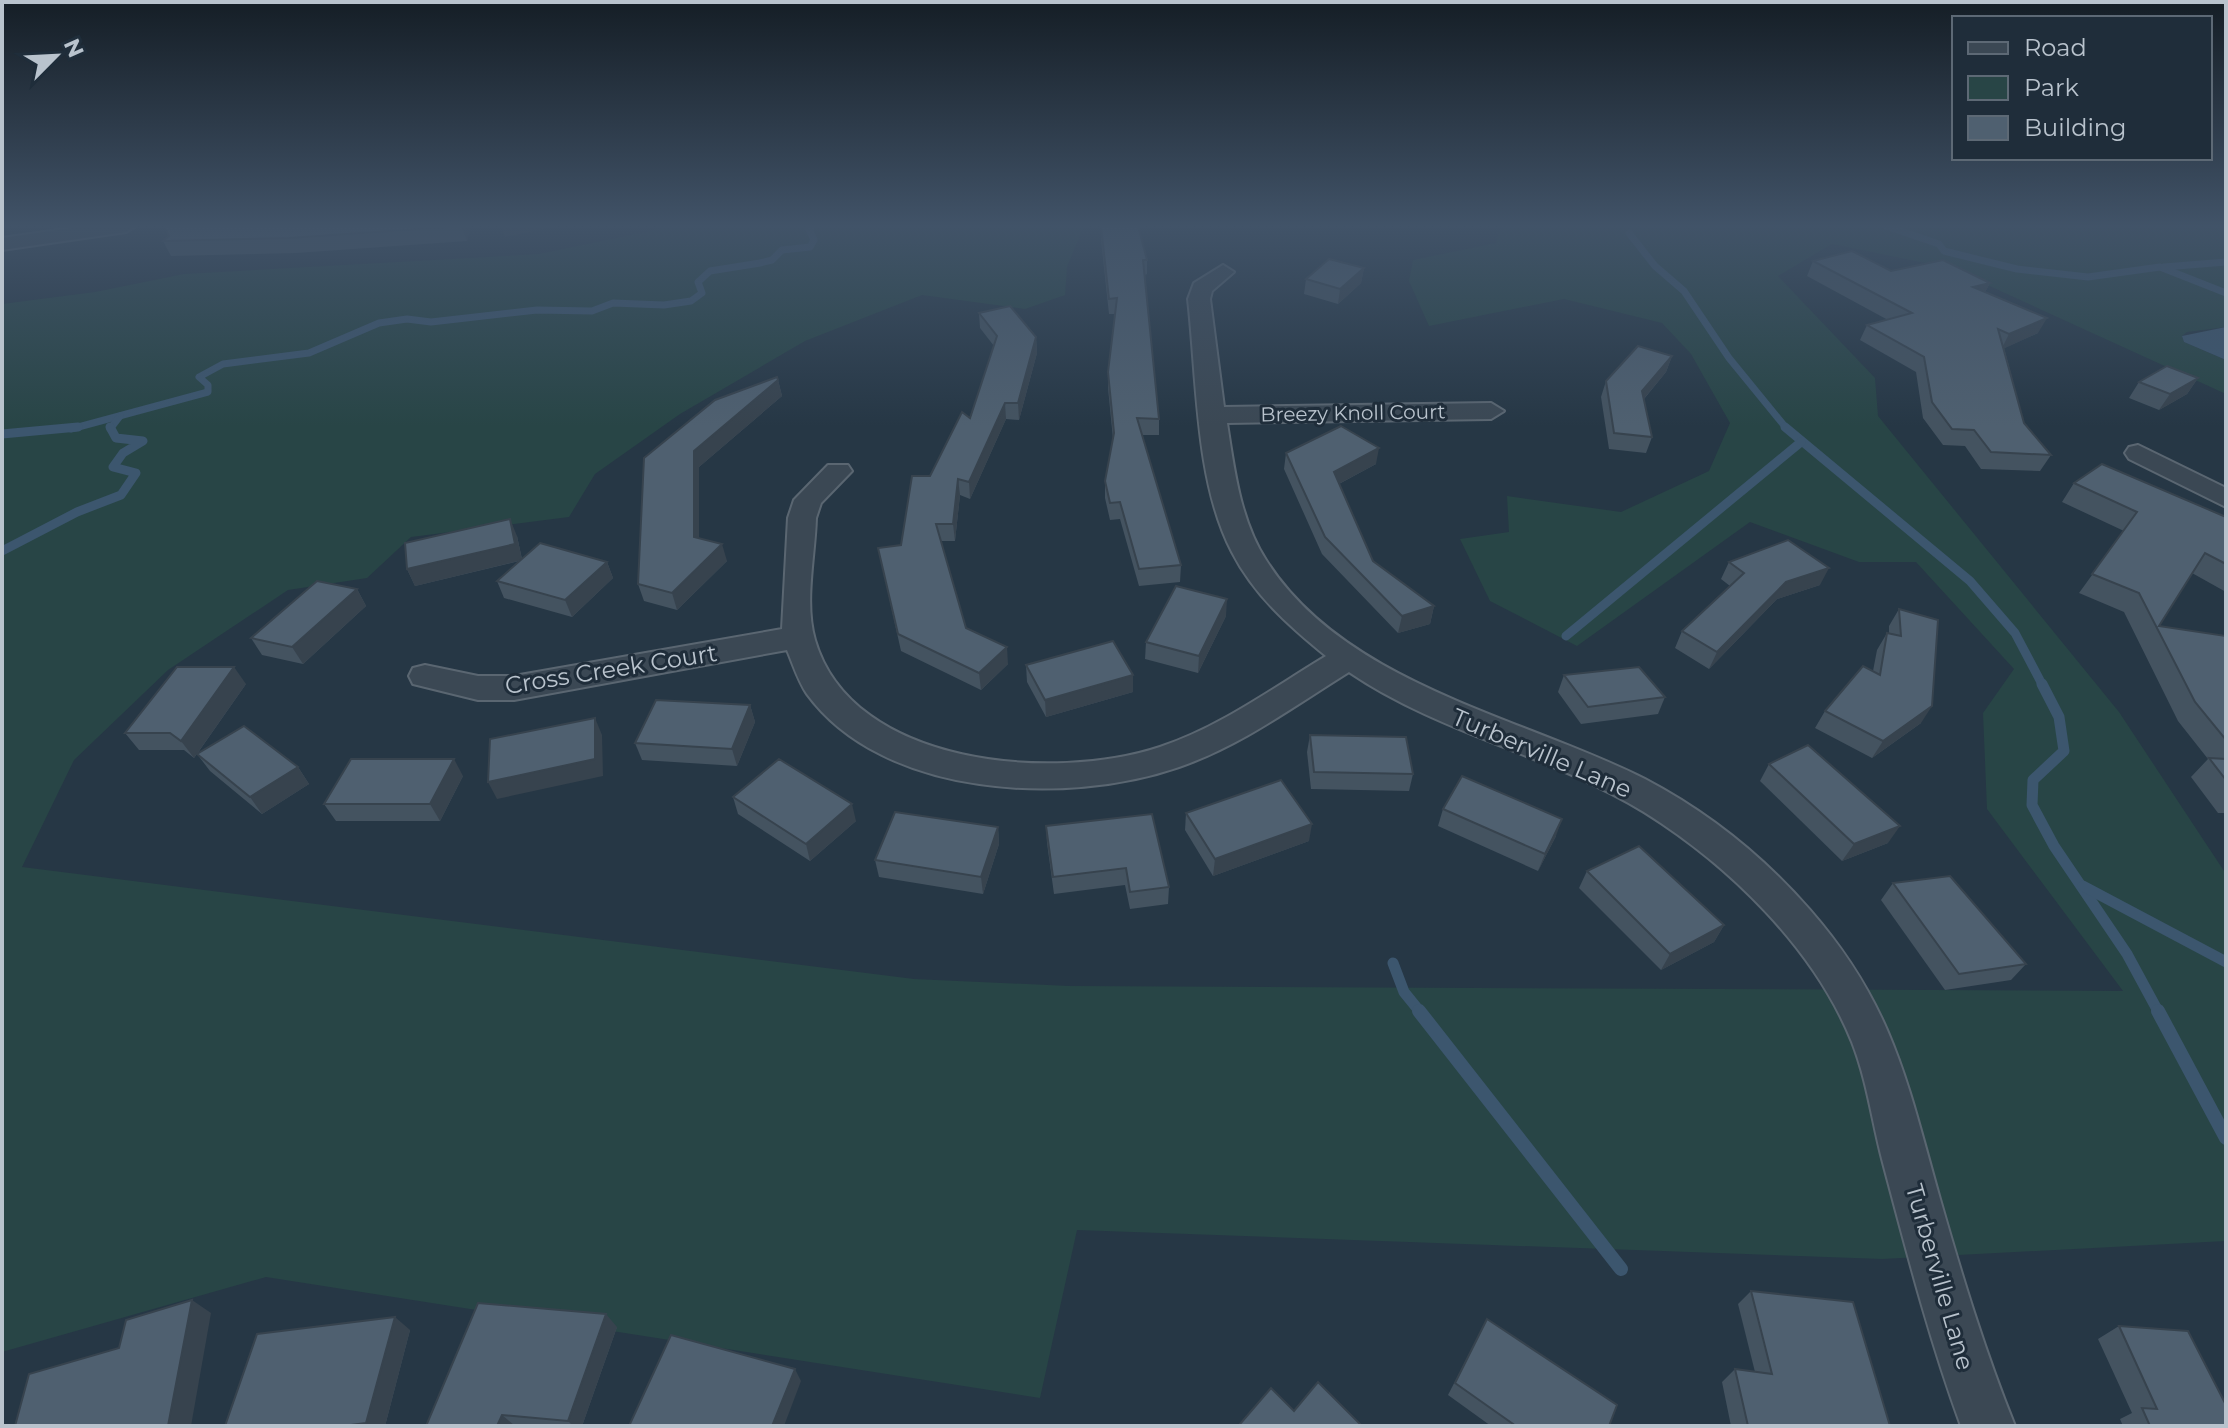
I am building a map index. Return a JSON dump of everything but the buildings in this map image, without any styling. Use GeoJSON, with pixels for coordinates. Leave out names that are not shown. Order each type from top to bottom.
{"type":"FeatureCollection","features":[{"type":"Feature","properties":{"kind":"street","name":"Turberville Lane"},"geometry":{"type":"LineString","coordinates":[[1201,293],[1199,299],[1229,510],[1242,544],[1262,576],[1289,608],[1348,658],[1411,696],[1608,777],[1657,803],[1740,863],[1783,906],[1824,956],[1873,1043],[1939,1277],[1988,1426]]}},
{"type":"Feature","properties":{"kind":"street","name":"Breezy Knoll Court"},"geometry":{"type":"LineString","coordinates":[[1215,415],[1491,411]]}},
{"type":"Feature","properties":{"kind":"street"},"geometry":{"type":"LineString","coordinates":[[2138,453],[2226,499]]}},
{"type":"Feature","properties":{"kind":"street"},"geometry":{"type":"LineString","coordinates":[[838,471],[815,492],[802,518],[798,637],[808,666],[824,692],[850,718],[885,741],[921,757],[963,769],[1011,776],[1065,777],[1117,771],[1165,759],[1209,742],[1348,658]]}},
{"type":"Feature","properties":{"kind":"street","name":"Cross Creek Court"},"geometry":{"type":"LineString","coordinates":[[425,676],[448,684],[514,688],[798,637]]}},
{"type":"Feature","properties":{"kind":"green space"},"geometry":{"type":"Polygon","coordinates":[[[90,293],[1065,293],[1025,309],[922,295],[805,341],[680,414],[595,474],[569,517],[411,537],[367,578],[288,590],[168,670],[74,760],[22,867],[914,979],[1069,986],[2123,991],[1987,809],[1983,713],[2014,669],[1916,562],[1859,562],[1750,522],[1577,646],[1490,601],[1460,539],[1509,532],[1507,496],[1621,512],[1709,471],[1730,423],[1691,354],[1662,323],[1564,299],[1429,326],[1414,293],[1794,293],[1875,378],[1878,416],[2119,712],[2226,874],[2226,1241],[1882,1259],[1077,1230],[1040,1398],[266,1277],[2,1352],[2,304],[90,293]]]}},
{"type":"Feature","properties":{"kind":"green space"},"geometry":{"type":"Polygon","coordinates":[[[2004,293],[2226,293],[2226,327],[2187,332],[2182,336],[2184,342],[2226,360],[2226,394],[2004,293]]]}},
{"type":"Feature","properties":{"kind":"water"},"geometry":{"type":"Polygon","coordinates":[[[2226,327],[2226,360],[2184,342],[2182,336],[2226,327]]]}},
{"type":"Feature","properties":{"kind":"waterway"},"geometry":{"type":"LineString","coordinates":[[71,429],[208,392],[208,385],[199,377],[223,364],[309,353],[379,323],[407,319],[431,322],[537,310],[592,311],[613,303],[664,305],[691,301],[702,293]]}},
{"type":"Feature","properties":{"kind":"waterway"},"geometry":{"type":"LineString","coordinates":[[1685,293],[1729,358],[1786,428]]}},
{"type":"Feature","properties":{"kind":"waterway"},"geometry":{"type":"LineString","coordinates":[[111,428],[120,416]]}},
{"type":"Feature","properties":{"kind":"waterway"},"geometry":{"type":"LineString","coordinates":[[2,434],[78,427]]}},
{"type":"Feature","properties":{"kind":"waterway"},"geometry":{"type":"LineString","coordinates":[[2,551],[77,512],[121,495],[136,473],[113,467],[123,453],[143,441],[116,438],[111,428]]}},
{"type":"Feature","properties":{"kind":"waterway"},"geometry":{"type":"LineString","coordinates":[[1786,428],[1970,581],[2015,633],[2043,686]]}},
{"type":"Feature","properties":{"kind":"waterway"},"geometry":{"type":"LineString","coordinates":[[1566,636],[1801,442]]}},
{"type":"Feature","properties":{"kind":"waterway"},"geometry":{"type":"LineString","coordinates":[[2042,684],[2059,717],[2064,751],[2033,780],[2032,805],[2054,846],[2127,954],[2159,1013]]}},
{"type":"Feature","properties":{"kind":"waterway"},"geometry":{"type":"LineString","coordinates":[[2083,886],[2226,962]]}},
{"type":"Feature","properties":{"kind":"waterway"},"geometry":{"type":"LineString","coordinates":[[1393,963],[1404,992],[1421,1013]]}},
{"type":"Feature","properties":{"kind":"waterway"},"geometry":{"type":"LineString","coordinates":[[1419,1011],[1621,1269]]}},
{"type":"Feature","properties":{"kind":"waterway"},"geometry":{"type":"LineString","coordinates":[[2158,1011],[2226,1138]]}}]}
